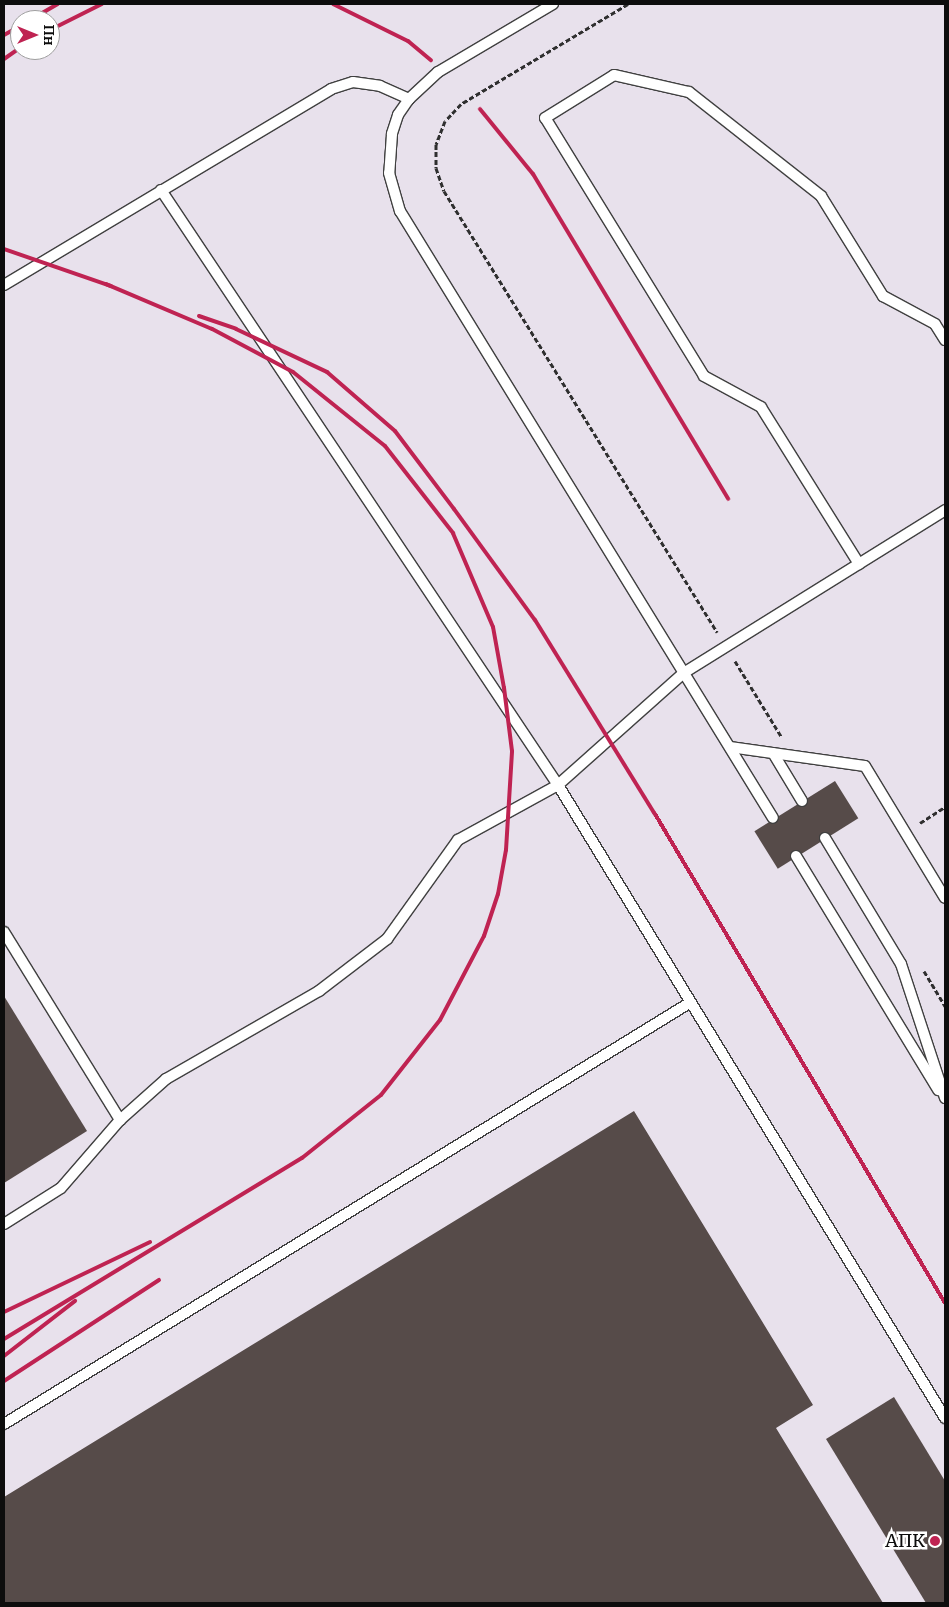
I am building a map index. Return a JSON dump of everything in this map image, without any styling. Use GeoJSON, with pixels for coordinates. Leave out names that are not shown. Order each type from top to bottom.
{"type":"FeatureCollection","features":[{"type":"Feature","properties":{"kind":"lane"},"geometry":{"type":"LineString","coordinates":[[553,4],[438,72],[409,99],[398,115],[392,134],[389,173],[400,211],[773,818]]}},
{"type":"Feature","properties":{"kind":"lane"},"geometry":{"type":"LineString","coordinates":[[859,564],[761,407],[704,376],[545,118],[614,75],[689,92],[821,196],[883,296],[935,324],[945,340]]}},
{"type":"Feature","properties":{"kind":"lane"},"geometry":{"type":"LineString","coordinates":[[4,285],[331,89],[353,82],[380,86],[409,99]]}},
{"type":"Feature","properties":{"kind":"lane"},"geometry":{"type":"LineString","coordinates":[[161,190],[558,785],[945,1418]]}},
{"type":"Feature","properties":{"kind":"lane"},"geometry":{"type":"LineString","coordinates":[[4,1224],[61,1188],[120,1120],[166,1079],[319,991],[387,939],[458,840],[558,785],[685,672],[945,510]]}},
{"type":"Feature","properties":{"kind":"lane"},"geometry":{"type":"LineString","coordinates":[[730,747],[866,766],[945,898]]}},
{"type":"Feature","properties":{"kind":"lane"},"geometry":{"type":"LineString","coordinates":[[772,753],[802,801]]}},
{"type":"Feature","properties":{"kind":"lane"},"geometry":{"type":"LineString","coordinates":[[825,838],[901,964],[945,1100]]}},
{"type":"Feature","properties":{"kind":"lane"},"geometry":{"type":"LineString","coordinates":[[796,856],[945,1100]]}},
{"type":"Feature","properties":{"kind":"lane"},"geometry":{"type":"LineString","coordinates":[[4,932],[120,1120]]}},
{"type":"Feature","properties":{"kind":"lane"},"geometry":{"type":"LineString","coordinates":[[4,1424],[691,1002]]}},
{"type":"Feature","properties":{"kind":"path"},"geometry":{"type":"LineString","coordinates":[[628,4],[461,104],[445,121],[436,144],[436,168],[444,191],[793,756]]}},
{"type":"Feature","properties":{"kind":"path"},"geometry":{"type":"LineString","coordinates":[[905,832],[945,807]]}},
{"type":"Feature","properties":{"kind":"shaded area"},"geometry":{"type":"Polygon","coordinates":[[[4,4],[945,4],[945,1603],[4,1603],[4,4]]]}},
{"type":"Feature","properties":{"kind":"building"},"geometry":{"type":"Polygon","coordinates":[[[835,781],[858,818],[778,869],[754,831],[835,781]]]}},
{"type":"Feature","properties":{"kind":"building"},"geometry":{"type":"Polygon","coordinates":[[[4,996],[87,1131],[4,1183],[4,996]]]}},
{"type":"Feature","properties":{"kind":"building"},"geometry":{"type":"Polygon","coordinates":[[[634,1111],[813,1405],[776,1428],[883,1603],[4,1603],[4,1497],[634,1111]]]}},
{"type":"Feature","properties":{"kind":"building"},"geometry":{"type":"Polygon","coordinates":[[[894,1397],[945,1481],[945,1603],[926,1603],[826,1439],[894,1397]]]}},
{"type":"Feature","properties":{"kind":"railway"},"geometry":{"type":"LineString","coordinates":[[48,10],[58,4]]}},
{"type":"Feature","properties":{"kind":"railway"},"geometry":{"type":"LineString","coordinates":[[60,25],[102,4]]}},
{"type":"Feature","properties":{"kind":"railway"},"geometry":{"type":"LineString","coordinates":[[333,4],[408,41],[431,60]]}},
{"type":"Feature","properties":{"kind":"railway"},"geometry":{"type":"LineString","coordinates":[[4,35],[10,32]]}},
{"type":"Feature","properties":{"kind":"railway"},"geometry":{"type":"LineString","coordinates":[[4,59],[10,55]]}},
{"type":"Feature","properties":{"kind":"railway"},"geometry":{"type":"LineString","coordinates":[[480,109],[533,174],[728,499]]}},
{"type":"Feature","properties":{"kind":"railway"},"geometry":{"type":"LineString","coordinates":[[4,249],[111,286]]}},
{"type":"Feature","properties":{"kind":"railway"},"geometry":{"type":"LineString","coordinates":[[4,1339],[302,1158],[381,1095],[440,1020],[484,936],[498,894],[506,850],[512,751],[504,688],[493,627],[453,533],[385,446],[293,372],[212,329],[106,284]]}},
{"type":"Feature","properties":{"kind":"railway"},"geometry":{"type":"LineString","coordinates":[[199,316],[236,329],[327,372],[395,431],[454,509],[535,620],[655,814],[945,1303]]}},
{"type":"Feature","properties":{"kind":"railway"},"geometry":{"type":"LineString","coordinates":[[4,1312],[150,1242]]}},
{"type":"Feature","properties":{"kind":"railway"},"geometry":{"type":"LineString","coordinates":[[4,1381],[159,1280]]}},
{"type":"Feature","properties":{"kind":"railway"},"geometry":{"type":"LineString","coordinates":[[4,1356],[75,1301]]}},
{"type":"Feature","properties":{"kind":"place","name":"АПК"},"geometry":{"type":"Point","coordinates":[935,1541]}}]}
